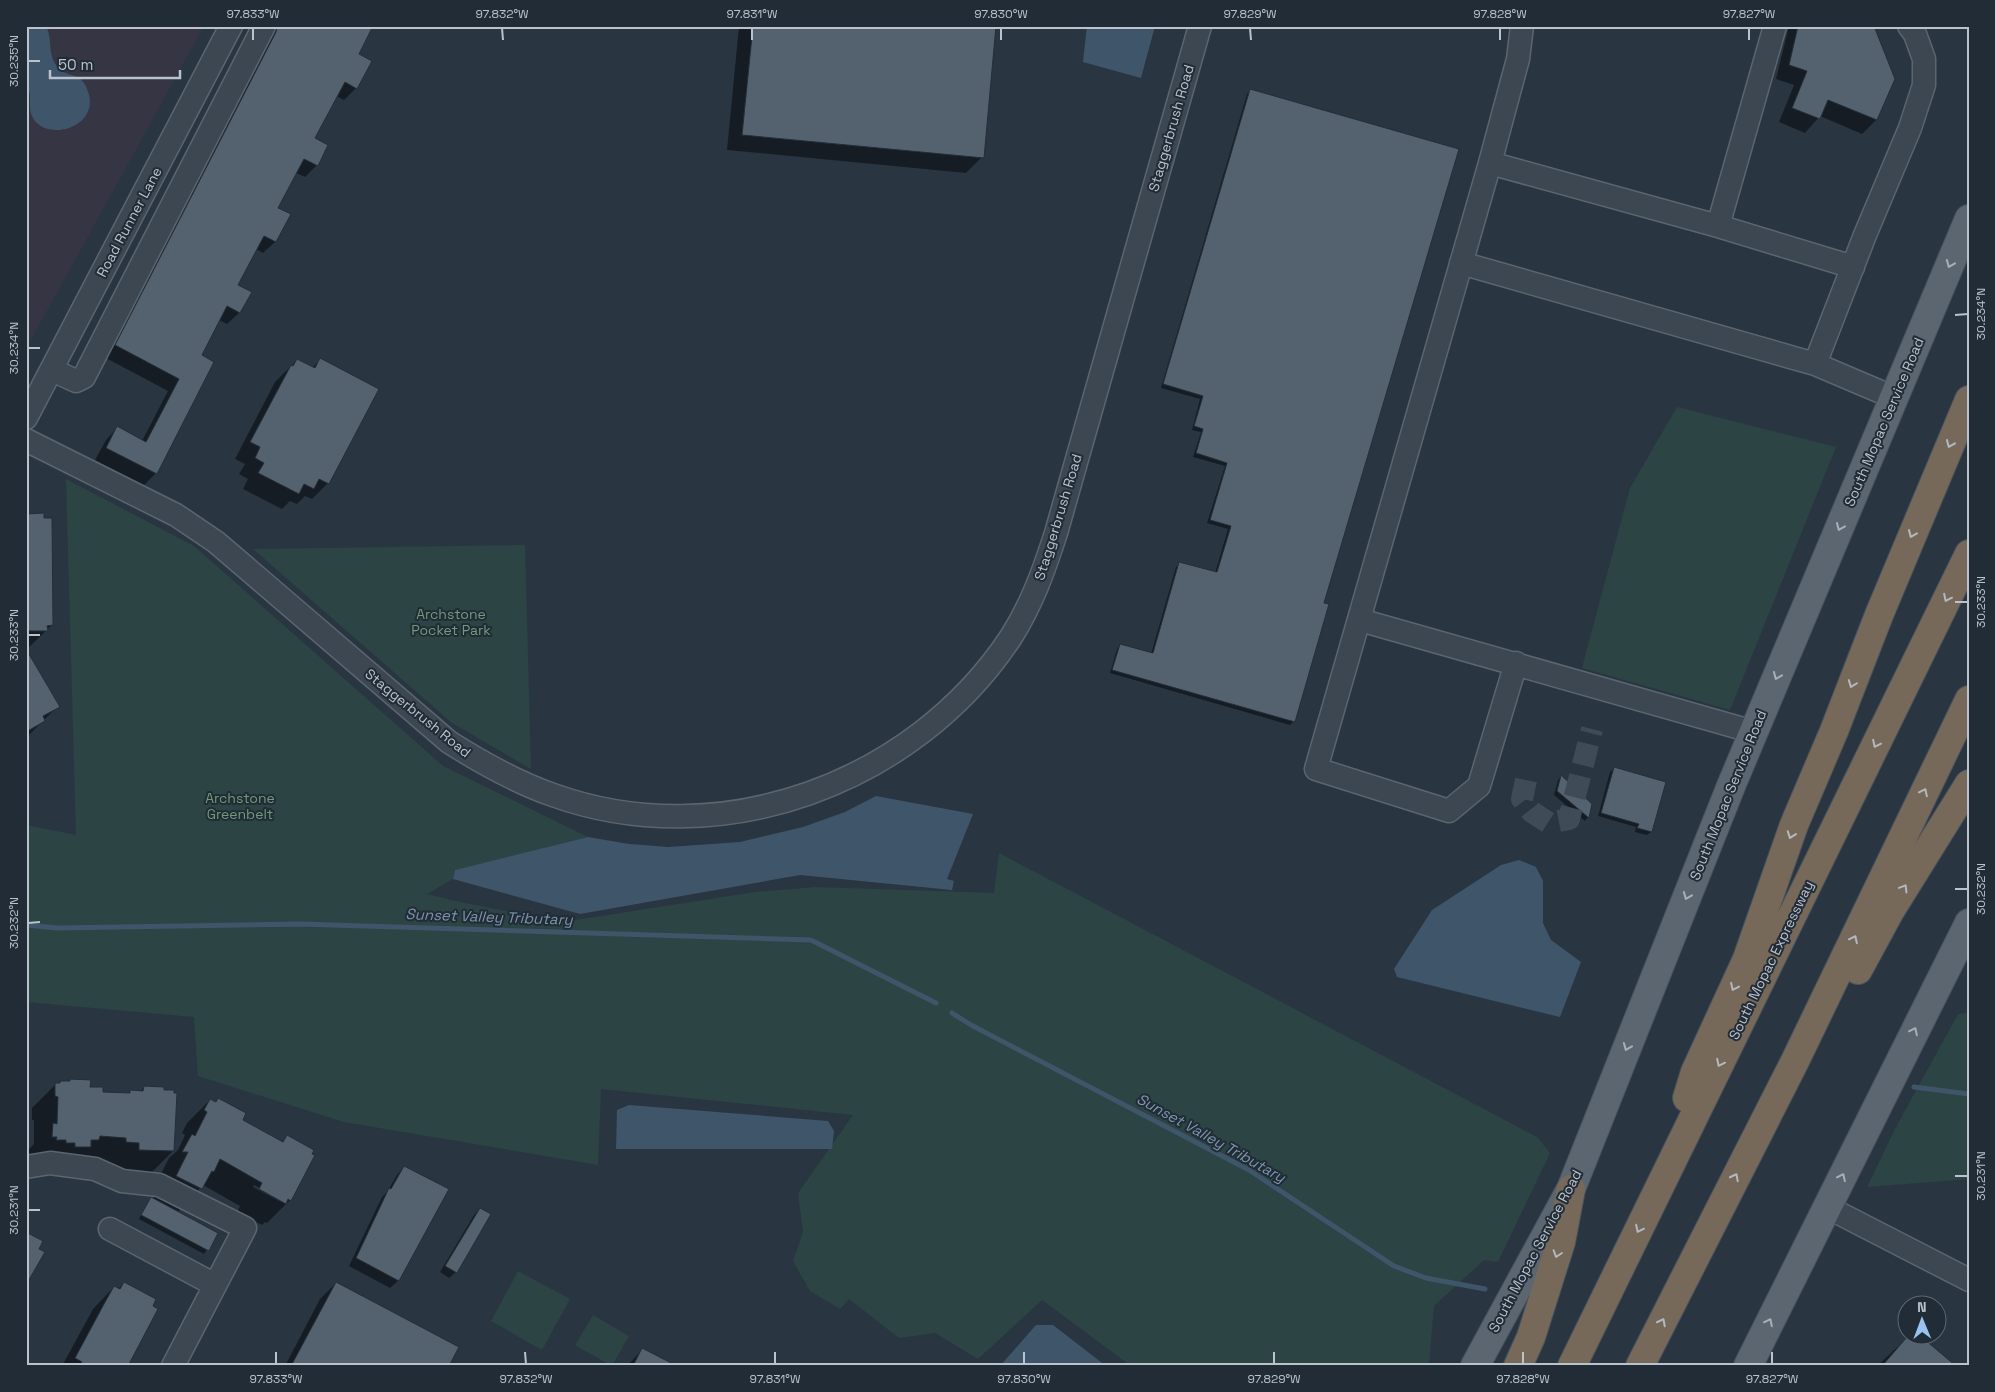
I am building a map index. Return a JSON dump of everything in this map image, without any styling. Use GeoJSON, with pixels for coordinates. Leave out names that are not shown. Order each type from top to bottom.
{"type":"FeatureCollection","features":[{"type":"Feature","properties":{"kind":"highway"},"geometry":{"type":"LineString","coordinates":[[1660,1185],[1695,1072],[1747,959],[1794,826],[1834,731],[1878,615],[1969,400]]}},
{"type":"Feature","properties":{"kind":"highway","name":"South Mopac Expressway"},"geometry":{"type":"LineString","coordinates":[[1572,1366],[1969,554]]}},
{"type":"Feature","properties":{"kind":"highway"},"geometry":{"type":"LineString","coordinates":[[1640,1366],[1794,1062],[1969,700]]}},
{"type":"Feature","properties":{"kind":"highway"},"geometry":{"type":"LineString","coordinates":[[1794,1062],[1835,1011],[1890,911],[1969,784]]}},
{"type":"Feature","properties":{"kind":"highway"},"geometry":{"type":"LineString","coordinates":[[1518,1366],[1531,1337],[1561,1242],[1571,1189]]}},
{"type":"Feature","properties":{"kind":"main road","name":"South Mopac Service Road"},"geometry":{"type":"LineString","coordinates":[[1475,1366],[1571,1189],[1754,732],[1969,218]]}},
{"type":"Feature","properties":{"kind":"main road"},"geometry":{"type":"LineString","coordinates":[[1748,1366],[1969,923]]}},
{"type":"Feature","properties":{"kind":"street","name":"Road Runner Lane"},"geometry":{"type":"LineString","coordinates":[[26,418],[231,26]]}},
{"type":"Feature","properties":{"kind":"street"},"geometry":{"type":"LineString","coordinates":[[52,370],[76,381],[84,378],[264,26]]}},
{"type":"Feature","properties":{"kind":"street","name":"Staggerbrush Road"},"geometry":{"type":"LineString","coordinates":[[26,440],[176,515],[216,542],[449,742],[472,757],[525,784],[554,796],[589,805],[620,811],[668,816],[721,814],[750,810],[808,795],[841,782],[881,761],[914,740],[939,720],[977,682],[995,659],[1026,610],[1040,582],[1056,533],[1200,26]]}},
{"type":"Feature","properties":{"kind":"street"},"geometry":{"type":"LineString","coordinates":[[1516,663],[1479,786],[1449,811],[1316,770],[1490,162],[1518,59],[1522,26]]}},
{"type":"Feature","properties":{"kind":"street"},"geometry":{"type":"LineString","coordinates":[[1718,226],[1775,26]]}},
{"type":"Feature","properties":{"kind":"street"},"geometry":{"type":"LineString","coordinates":[[1815,364],[1910,128],[1924,85],[1924,59],[1915,34],[1909,26]]}},
{"type":"Feature","properties":{"kind":"street"},"geometry":{"type":"LineString","coordinates":[[1490,162],[1718,226],[1853,267]]}},
{"type":"Feature","properties":{"kind":"street"},"geometry":{"type":"LineString","coordinates":[[1461,263],[1815,364],[1895,398]]}},
{"type":"Feature","properties":{"kind":"street"},"geometry":{"type":"LineString","coordinates":[[1360,620],[1754,732]]}},
{"type":"Feature","properties":{"kind":"street"},"geometry":{"type":"LineString","coordinates":[[26,1166],[50,1163],[95,1169],[122,1180],[159,1185],[244,1228],[173,1366]]}},
{"type":"Feature","properties":{"kind":"street"},"geometry":{"type":"LineString","coordinates":[[1826,1207],[1969,1280]]}},
{"type":"Feature","properties":{"kind":"street"},"geometry":{"type":"LineString","coordinates":[[110,1229],[215,1285]]}},
{"type":"Feature","properties":{"kind":"shaded area"},"geometry":{"type":"Polygon","coordinates":[[[26,26],[204,26],[26,349],[26,26]]]}},
{"type":"Feature","properties":{"kind":"shaded area"},"geometry":{"type":"Polygon","coordinates":[[[26,26],[46,26],[52,57],[57,66],[65,73],[79,78],[86,87],[89,95],[89,106],[86,116],[69,128],[49,129],[40,125],[33,118],[26,80],[26,26]]]}},
{"type":"Feature","properties":{"kind":"shaded area"},"geometry":{"type":"Polygon","coordinates":[[[1087,26],[1155,26],[1141,78],[1083,62],[1087,26]]]}},
{"type":"Feature","properties":{"kind":"shaded area"},"geometry":{"type":"Polygon","coordinates":[[[876,796],[973,814],[947,879],[954,881],[952,890],[800,875],[580,914],[453,879],[455,870],[588,837],[629,844],[669,847],[740,842],[803,827],[845,812],[876,796]]]}},
{"type":"Feature","properties":{"kind":"shaded area"},"geometry":{"type":"Polygon","coordinates":[[[1519,860],[1536,867],[1543,881],[1543,923],[1551,940],[1581,962],[1560,1017],[1397,977],[1394,969],[1432,910],[1501,865],[1519,860]]]}},
{"type":"Feature","properties":{"kind":"shaded area"},"geometry":{"type":"Polygon","coordinates":[[[629,1105],[828,1121],[834,1131],[832,1149],[616,1149],[617,1110],[629,1105]]]}},
{"type":"Feature","properties":{"kind":"shaded area"},"geometry":{"type":"Polygon","coordinates":[[[1036,1325],[1053,1325],[1106,1366],[1000,1366],[1036,1325]]]}},
{"type":"Feature","properties":{"kind":"green space"},"geometry":{"type":"Polygon","coordinates":[[[1677,407],[1836,447],[1730,710],[1582,668],[1630,488],[1677,407]]]}},
{"type":"Feature","properties":{"kind":"green space","name":"Archstone Greenbelt"},"geometry":{"type":"Polygon","coordinates":[[[66,479],[194,546],[443,766],[588,837],[455,870],[453,879],[427,894],[563,922],[755,892],[816,887],[994,893],[999,853],[1537,1137],[1550,1153],[1498,1262],[1484,1260],[1434,1306],[1429,1366],[1131,1366],[1042,1300],[978,1359],[935,1333],[899,1338],[849,1299],[840,1309],[810,1291],[793,1261],[803,1232],[798,1193],[853,1115],[601,1089],[598,1165],[344,1122],[198,1076],[194,1017],[26,1002],[26,825],[76,835],[66,479]]]}},
{"type":"Feature","properties":{"kind":"green space","name":"Archstone Pocket Park"},"geometry":{"type":"Polygon","coordinates":[[[525,545],[531,769],[452,723],[253,549],[525,545]]]}},
{"type":"Feature","properties":{"kind":"green space"},"geometry":{"type":"Polygon","coordinates":[[[1969,1013],[1969,1179],[1867,1187],[1896,1127],[1958,1014],[1969,1013]]]}},
{"type":"Feature","properties":{"kind":"green space"},"geometry":{"type":"Polygon","coordinates":[[[518,1271],[570,1299],[542,1350],[491,1321],[518,1271]]]}},
{"type":"Feature","properties":{"kind":"green space"},"geometry":{"type":"Polygon","coordinates":[[[593,1315],[629,1336],[612,1366],[575,1345],[593,1315]]]}},
{"type":"Feature","properties":{"kind":"building"},"geometry":{"type":"Polygon","coordinates":[[[277,26],[373,26],[359,54],[372,61],[357,89],[345,82],[315,138],[328,145],[318,166],[304,159],[278,208],[291,214],[276,242],[264,236],[238,285],[252,292],[240,313],[227,306],[202,355],[214,362],[157,474],[106,448],[117,426],[146,442],[179,379],[115,345],[276,32],[277,26]]]}},
{"type":"Feature","properties":{"kind":"building"},"geometry":{"type":"Polygon","coordinates":[[[753,26],[996,26],[984,158],[742,135],[753,26]]]}},
{"type":"Feature","properties":{"kind":"building"},"geometry":{"type":"Polygon","coordinates":[[[1798,26],[1874,26],[1895,79],[1877,120],[1828,100],[1820,119],[1792,108],[1807,71],[1789,65],[1798,26]]]}},
{"type":"Feature","properties":{"kind":"building"},"geometry":{"type":"Polygon","coordinates":[[[1250,89],[1459,149],[1324,603],[1329,604],[1295,722],[1112,670],[1120,644],[1153,653],[1179,562],[1217,572],[1231,526],[1210,520],[1227,463],[1196,453],[1203,429],[1194,426],[1203,396],[1163,384],[1250,89]]]}},
{"type":"Feature","properties":{"kind":"building"},"geometry":{"type":"Polygon","coordinates":[[[320,358],[379,389],[329,484],[319,479],[314,489],[304,484],[299,494],[258,473],[264,463],[255,458],[260,447],[250,442],[291,365],[293,366],[297,359],[315,368],[320,358]]]}},
{"type":"Feature","properties":{"kind":"building"},"geometry":{"type":"Polygon","coordinates":[[[44,513],[44,518],[52,518],[53,625],[47,626],[48,631],[26,631],[26,514],[44,513]]]}},
{"type":"Feature","properties":{"kind":"building"},"geometry":{"type":"Polygon","coordinates":[[[26,649],[60,707],[43,716],[45,721],[26,732],[26,649]]]}},
{"type":"Feature","properties":{"kind":"building"},"geometry":{"type":"Polygon","coordinates":[[[1614,767],[1666,782],[1652,832],[1637,828],[1639,824],[1601,813],[1614,767]]]}},
{"type":"Feature","properties":{"kind":"building"},"geometry":{"type":"Polygon","coordinates":[[[1561,775],[1592,804],[1589,818],[1557,791],[1561,775]]]}},
{"type":"Feature","properties":{"kind":"building"},"geometry":{"type":"Polygon","coordinates":[[[70,1079],[91,1080],[90,1087],[103,1087],[103,1092],[130,1093],[130,1090],[143,1091],[144,1086],[164,1087],[164,1090],[174,1090],[174,1093],[177,1093],[174,1151],[139,1150],[139,1143],[126,1142],[126,1138],[100,1136],[99,1140],[91,1140],[91,1147],[75,1147],[75,1143],[66,1143],[66,1140],[56,1140],[57,1137],[52,1137],[53,1123],[57,1124],[58,1097],[55,1096],[55,1083],[70,1081],[70,1079]]]}},
{"type":"Feature","properties":{"kind":"building"},"geometry":{"type":"Polygon","coordinates":[[[218,1098],[246,1113],[243,1120],[283,1142],[287,1135],[314,1150],[312,1154],[315,1155],[291,1201],[288,1199],[286,1204],[259,1189],[262,1183],[220,1159],[214,1172],[212,1171],[202,1189],[176,1176],[188,1152],[182,1152],[192,1134],[195,1136],[207,1112],[204,1110],[210,1099],[216,1102],[218,1098]]]}},
{"type":"Feature","properties":{"kind":"building"},"geometry":{"type":"Polygon","coordinates":[[[404,1166],[449,1189],[399,1281],[356,1258],[389,1188],[391,1189],[404,1166]]]}},
{"type":"Feature","properties":{"kind":"building"},"geometry":{"type":"Polygon","coordinates":[[[151,1197],[218,1233],[209,1251],[141,1215],[151,1197]]]}},
{"type":"Feature","properties":{"kind":"building"},"geometry":{"type":"Polygon","coordinates":[[[480,1208],[491,1214],[457,1273],[445,1266],[480,1208]]]}},
{"type":"Feature","properties":{"kind":"building"},"geometry":{"type":"Polygon","coordinates":[[[26,1232],[43,1241],[39,1249],[45,1252],[26,1285],[26,1232]]]}},
{"type":"Feature","properties":{"kind":"building"},"geometry":{"type":"Polygon","coordinates":[[[124,1282],[156,1299],[153,1306],[158,1309],[128,1366],[79,1366],[82,1362],[75,1358],[114,1286],[120,1289],[124,1282]]]}},
{"type":"Feature","properties":{"kind":"building"},"geometry":{"type":"Polygon","coordinates":[[[336,1282],[459,1347],[449,1366],[291,1366],[336,1282]]]}},
{"type":"Feature","properties":{"kind":"building"},"geometry":{"type":"Polygon","coordinates":[[[1901,1344],[1930,1344],[1956,1366],[1882,1366],[1901,1344]]]}},
{"type":"Feature","properties":{"kind":"building"},"geometry":{"type":"Polygon","coordinates":[[[642,1348],[677,1366],[633,1366],[642,1348]]]}},
{"type":"Feature","properties":{"kind":"waterway","name":"Sunset Valley Tributary"},"geometry":{"type":"LineString","coordinates":[[26,925],[57,928],[300,924],[811,940],[936,1003]]}},
{"type":"Feature","properties":{"kind":"waterway","name":"Sunset Valley Tributary"},"geometry":{"type":"LineString","coordinates":[[952,1013],[971,1025],[1249,1170],[1394,1266],[1426,1278],[1485,1289]]}},
{"type":"Feature","properties":{"kind":"waterway","name":"Sunset Valley Tributary"},"geometry":{"type":"LineString","coordinates":[[1914,1087],[1969,1094]]}},
{"type":"Feature","properties":{"kind":"tunnel"},"geometry":{"type":"LineString","coordinates":[[1526,780],[1522,799],[1532,812],[1549,823],[1569,819],[1592,729]]}}]}
